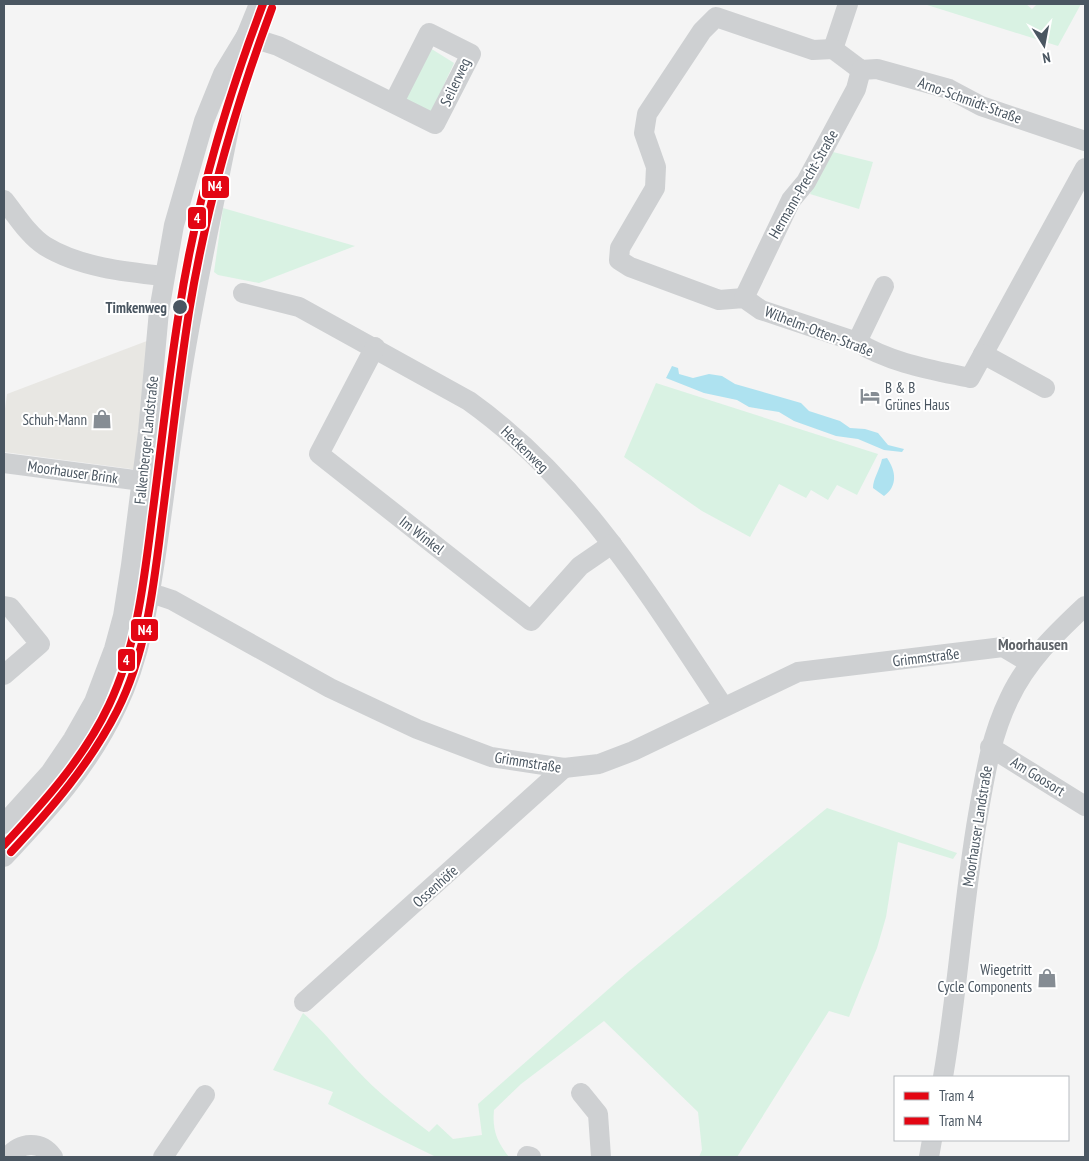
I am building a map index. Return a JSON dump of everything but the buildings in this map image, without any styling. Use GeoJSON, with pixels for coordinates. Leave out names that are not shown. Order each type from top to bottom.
{"type":"FeatureCollection","features":[{"type":"Feature","properties":{"kind":"street","name":"Falkenberger Landstraße"},"geometry":{"type":"LineString","coordinates":[[4,824],[50,773],[85,719],[114,649],[127,592],[142,481],[164,276],[184,185],[204,121],[223,74],[246,36],[259,4]]}},
{"type":"Feature","properties":{"kind":"street"},"geometry":{"type":"LineString","coordinates":[[834,49],[848,4]]}},
{"type":"Feature","properties":{"kind":"street"},"geometry":{"type":"LineString","coordinates":[[744,298],[714,298],[630,267],[619,260],[620,248],[655,188],[656,167],[644,133],[647,114],[702,30],[716,17],[814,50],[834,49],[861,70]]}},
{"type":"Feature","properties":{"kind":"street","name":"Falkenberger Landstraße"},"geometry":{"type":"LineString","coordinates":[[4,857],[66,790],[100,738],[118,704],[133,666],[150,594],[190,324],[246,36]]}},
{"type":"Feature","properties":{"kind":"street"},"geometry":{"type":"LineString","coordinates":[[246,36],[278,46],[394,102]]}},
{"type":"Feature","properties":{"kind":"street","name":"Arno-Schmidt-Straße"},"geometry":{"type":"LineString","coordinates":[[861,70],[877,69],[949,89],[980,106],[1085,141]]}},
{"type":"Feature","properties":{"kind":"street","name":"Hermann-Precht-Straße"},"geometry":{"type":"LineString","coordinates":[[744,298],[750,282],[791,200],[806,182],[856,89],[861,70]]}},
{"type":"Feature","properties":{"kind":"street","name":"Wilhelm-Otten-Straße"},"geometry":{"type":"LineString","coordinates":[[744,298],[761,310],[857,342],[871,351],[918,366],[970,378],[1085,168]]}},
{"type":"Feature","properties":{"kind":"street"},"geometry":{"type":"LineString","coordinates":[[4,200],[44,245],[61,254],[102,266],[164,276]]}},
{"type":"Feature","properties":{"kind":"street"},"geometry":{"type":"LineString","coordinates":[[857,342],[884,286]]}},
{"type":"Feature","properties":{"kind":"street","name":"Heckenweg"},"geometry":{"type":"LineString","coordinates":[[243,293],[300,307],[469,401],[493,418],[528,450],[585,508],[612,544],[723,706]]}},
{"type":"Feature","properties":{"kind":"street","name":"Im Winkel"},"geometry":{"type":"LineString","coordinates":[[375,347],[319,454],[531,621],[580,566],[612,544]]}},
{"type":"Feature","properties":{"kind":"street"},"geometry":{"type":"LineString","coordinates":[[983,354],[1045,388]]}},
{"type":"Feature","properties":{"kind":"street","name":"Moorhauser Brink"},"geometry":{"type":"LineString","coordinates":[[4,463],[142,481]]}},
{"type":"Feature","properties":{"kind":"street","name":"Grimmstraße"},"geometry":{"type":"LineString","coordinates":[[127,592],[150,594],[172,600],[330,688],[417,729],[491,757],[564,768],[599,764],[633,751],[723,706],[798,672],[1003,647],[1030,663]]}},
{"type":"Feature","properties":{"kind":"street"},"geometry":{"type":"LineString","coordinates":[[4,606],[10,608],[40,644],[4,675]]}},
{"type":"Feature","properties":{"kind":"street","name":"Moorhauser Landstraße"},"geometry":{"type":"LineString","coordinates":[[943,1076],[959,976],[970,865],[990,747],[1009,698],[1030,663],[1058,631],[1085,606]]}},
{"type":"Feature","properties":{"kind":"street","name":"Am Goosort"},"geometry":{"type":"LineString","coordinates":[[990,747],[1085,806]]}},
{"type":"Feature","properties":{"kind":"street","name":"Ossenhöfe"},"geometry":{"type":"LineString","coordinates":[[304,1002],[564,768]]}},
{"type":"Feature","properties":{"kind":"street"},"geometry":{"type":"LineString","coordinates":[[581,1093],[598,1114],[601,1157]]}},
{"type":"Feature","properties":{"kind":"street"},"geometry":{"type":"LineString","coordinates":[[163,1157],[205,1095]]}},
{"type":"Feature","properties":{"kind":"street"},"geometry":{"type":"LineString","coordinates":[[929,1157],[932,1141]]}},
{"type":"Feature","properties":{"kind":"street"},"geometry":{"type":"LineString","coordinates":[[8,1157],[18,1148],[32,1145],[45,1149],[53,1157]]}},
{"type":"Feature","properties":{"kind":"shaded area"},"geometry":{"type":"Polygon","coordinates":[[[160,336],[139,470],[4,452],[4,416],[7,394],[160,336]]]}},
{"type":"Feature","properties":{"kind":"green space"},"geometry":{"type":"Polygon","coordinates":[[[924,4],[1026,4],[1032,9],[1037,4],[1081,4],[1058,46],[924,4]]]}},
{"type":"Feature","properties":{"kind":"green space"},"geometry":{"type":"Polygon","coordinates":[[[430,48],[454,63],[430,115],[404,102],[430,48]]]}},
{"type":"Feature","properties":{"kind":"green space"},"geometry":{"type":"Polygon","coordinates":[[[829,151],[873,162],[859,209],[810,194],[829,151]]]}},
{"type":"Feature","properties":{"kind":"green space"},"geometry":{"type":"Polygon","coordinates":[[[223,208],[355,246],[259,283],[218,275],[214,272],[223,208]]]}},
{"type":"Feature","properties":{"kind":"green space"},"geometry":{"type":"Polygon","coordinates":[[[656,383],[878,454],[857,495],[837,485],[828,500],[811,490],[806,498],[779,484],[750,537],[702,511],[624,457],[656,383]]]}},
{"type":"Feature","properties":{"kind":"green space"},"geometry":{"type":"Polygon","coordinates":[[[827,808],[957,853],[953,859],[898,842],[886,917],[877,948],[849,1017],[829,1011],[737,1157],[699,1157],[702,1150],[698,1112],[604,1021],[521,1084],[494,1110],[496,1135],[509,1157],[436,1157],[328,1104],[333,1092],[273,1070],[303,1013],[373,1086],[429,1132],[437,1124],[453,1139],[482,1135],[478,1104],[628,972],[827,808]]]}},
{"type":"Feature","properties":{"kind":"water"},"geometry":{"type":"Polygon","coordinates":[[[672,366],[678,368],[679,374],[693,378],[709,374],[722,376],[735,384],[801,403],[809,411],[840,421],[850,428],[865,429],[878,433],[888,445],[904,449],[902,452],[884,450],[858,439],[836,436],[794,421],[779,412],[749,407],[737,400],[704,393],[666,378],[672,366]]]}},
{"type":"Feature","properties":{"kind":"water"},"geometry":{"type":"Polygon","coordinates":[[[887,458],[894,473],[894,478],[892,488],[884,496],[873,488],[882,459],[887,458]]]}},
{"type":"Feature","properties":{"kind":"tram line","name":"4"},"geometry":{"type":"LineString","coordinates":[[4,845],[48,796],[88,743],[119,683],[138,613],[175,338],[194,233],[224,117],[263,4]]}},
{"type":"Feature","properties":{"kind":"tram line","name":"N4"},"geometry":{"type":"LineString","coordinates":[[11,852],[69,785],[95,749],[117,711],[136,665],[152,593],[185,338],[204,234],[234,120],[272,8]]}},
{"type":"Feature","properties":{"kind":"place","name":"Timkenweg"},"geometry":{"type":"Point","coordinates":[180,307]}},
{"type":"Feature","properties":{"kind":"place","name":"B & B Grünes Haus"},"geometry":{"type":"Point","coordinates":[870,396]}},
{"type":"Feature","properties":{"kind":"place","name":"Schuh-Mann"},"geometry":{"type":"Point","coordinates":[102,419]}},
{"type":"Feature","properties":{"kind":"place","name":"Wiegetritt Cycle Components"},"geometry":{"type":"Point","coordinates":[1047,978]}},
{"type":"Feature","properties":{"kind":"district","name":"Moorhausen"},"geometry":{"type":"Point","coordinates":[1033,644]}}]}
